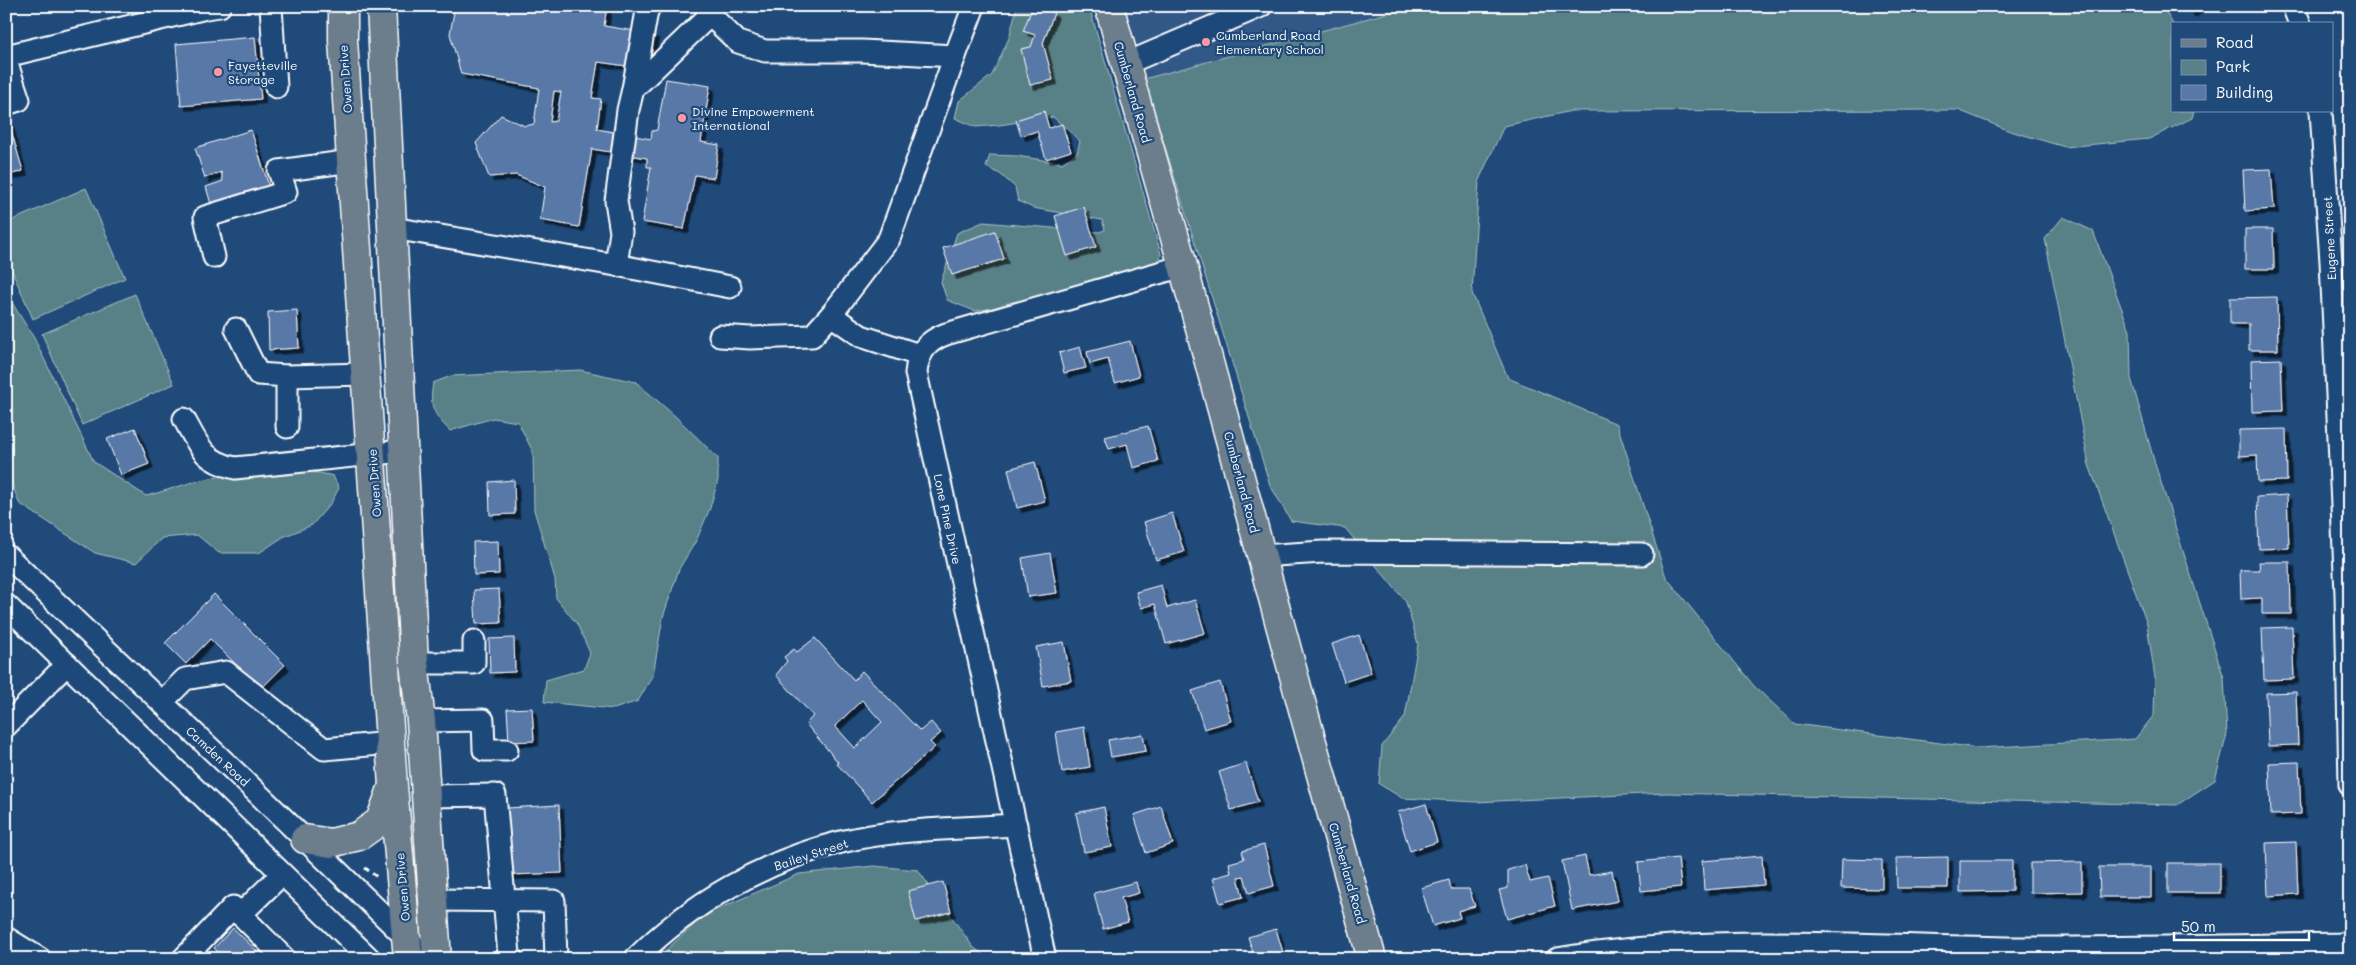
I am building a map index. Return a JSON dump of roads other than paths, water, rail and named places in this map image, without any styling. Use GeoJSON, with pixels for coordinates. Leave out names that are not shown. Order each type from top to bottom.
{"type":"FeatureCollection","features":[{"type":"Feature","properties":{"kind":"main road","name":"Owen Drive"},"geometry":{"type":"LineString","coordinates":[[343,6],[342,40],[372,454],[393,786],[407,948]]}},
{"type":"Feature","properties":{"kind":"main road"},"geometry":{"type":"LineString","coordinates":[[359,6],[364,12],[377,215],[392,228]]}},
{"type":"Feature","properties":{"kind":"main road"},"geometry":{"type":"LineString","coordinates":[[381,6],[414,663],[421,720],[436,959]]}},
{"type":"Feature","properties":{"kind":"main road","name":"Cumberland Road"},"geometry":{"type":"LineString","coordinates":[[1109,6],[1183,266],[1372,959]]}},
{"type":"Feature","properties":{"kind":"main road"},"geometry":{"type":"LineString","coordinates":[[305,839],[331,843],[359,836],[380,821],[393,786]]}},
{"type":"Feature","properties":{"kind":"street"},"geometry":{"type":"LineString","coordinates":[[6,56],[220,6]]}},
{"type":"Feature","properties":{"kind":"street"},"geometry":{"type":"LineString","coordinates":[[271,6],[276,87]]}},
{"type":"Feature","properties":{"kind":"street"},"geometry":{"type":"LineString","coordinates":[[616,264],[621,232],[616,201],[628,110],[647,11],[650,6]]}},
{"type":"Feature","properties":{"kind":"street"},"geometry":{"type":"LineString","coordinates":[[720,336],[750,338],[812,336],[831,315],[889,239],[974,6]]}},
{"type":"Feature","properties":{"kind":"street"},"geometry":{"type":"LineString","coordinates":[[1125,64],[1240,10],[1260,6]]}},
{"type":"Feature","properties":{"kind":"street"},"geometry":{"type":"LineString","coordinates":[[2293,6],[2299,22]]}},
{"type":"Feature","properties":{"kind":"street"},"geometry":{"type":"LineString","coordinates":[[633,89],[708,11],[738,42],[765,51],[862,51],[955,56]]}},
{"type":"Feature","properties":{"kind":"street"},"geometry":{"type":"LineString","coordinates":[[6,61],[19,100],[6,104]]}},
{"type":"Feature","properties":{"kind":"street","name":"Eugene Street"},"geometry":{"type":"LineString","coordinates":[[2321,112],[2331,262],[2346,584],[2350,785]]}},
{"type":"Feature","properties":{"kind":"street"},"geometry":{"type":"LineString","coordinates":[[214,257],[206,217],[286,192],[279,171],[351,161]]}},
{"type":"Feature","properties":{"kind":"street"},"geometry":{"type":"LineString","coordinates":[[392,228],[616,264],[730,287]]}},
{"type":"Feature","properties":{"kind":"street"},"geometry":{"type":"LineString","coordinates":[[831,315],[861,336],[920,355],[922,350],[934,338],[1183,266]]}},
{"type":"Feature","properties":{"kind":"street"},"geometry":{"type":"LineString","coordinates":[[236,329],[258,374],[286,376],[366,374]]}},
{"type":"Feature","properties":{"kind":"street","name":"Lone Pine Drive"},"geometry":{"type":"LineString","coordinates":[[920,355],[916,373],[1045,959]]}},
{"type":"Feature","properties":{"kind":"street"},"geometry":{"type":"LineString","coordinates":[[286,376],[287,427]]}},
{"type":"Feature","properties":{"kind":"street"},"geometry":{"type":"LineString","coordinates":[[184,419],[200,448],[209,459],[235,468],[403,451]]}},
{"type":"Feature","properties":{"kind":"street"},"geometry":{"type":"LineString","coordinates":[[1261,556],[1323,552],[1642,554]]}},
{"type":"Feature","properties":{"kind":"street","name":"Camden Road"},"geometry":{"type":"LineString","coordinates":[[6,555],[305,839],[407,948],[428,959]]}},
{"type":"Feature","properties":{"kind":"street"},"geometry":{"type":"LineString","coordinates":[[6,605],[370,959]]}},
{"type":"Feature","properties":{"kind":"street"},"geometry":{"type":"LineString","coordinates":[[414,663],[474,663],[474,641]]}},
{"type":"Feature","properties":{"kind":"street"},"geometry":{"type":"LineString","coordinates":[[6,726],[67,664]]}},
{"type":"Feature","properties":{"kind":"street"},"geometry":{"type":"LineString","coordinates":[[162,702],[185,679],[226,672],[324,749],[390,743]]}},
{"type":"Feature","properties":{"kind":"street"},"geometry":{"type":"LineString","coordinates":[[421,720],[483,720],[484,750],[507,750]]}},
{"type":"Feature","properties":{"kind":"street"},"geometry":{"type":"LineString","coordinates":[[426,796],[496,795],[509,955],[512,959]]}},
{"type":"Feature","properties":{"kind":"street","name":"Bailey Street"},"geometry":{"type":"LineString","coordinates":[[635,959],[689,913],[734,884],[785,860],[841,842],[880,835],[1016,825]]}},
{"type":"Feature","properties":{"kind":"street"},"geometry":{"type":"LineString","coordinates":[[240,915],[282,874]]}},
{"type":"Feature","properties":{"kind":"street"},"geometry":{"type":"LineString","coordinates":[[433,900],[554,900],[556,959]]}},
{"type":"Feature","properties":{"kind":"street"},"geometry":{"type":"LineString","coordinates":[[183,959],[233,907],[285,959]]}},
{"type":"Feature","properties":{"kind":"street"},"geometry":{"type":"LineString","coordinates":[[6,938],[40,959]]}},
{"type":"Feature","properties":{"kind":"street"},"geometry":{"type":"LineString","coordinates":[[1557,959],[1617,949],[1670,944],[1752,942],[2008,948],[2350,944]]}},
{"type":"Feature","properties":{"kind":"place","name":"Cumberland Road Elementary School"},"geometry":{"type":"Point","coordinates":[1206,42]}},
{"type":"Feature","properties":{"kind":"place","name":"Fayetteville Storage"},"geometry":{"type":"Point","coordinates":[218,72]}},
{"type":"Feature","properties":{"kind":"place","name":"Divine Empowerment International"},"geometry":{"type":"Point","coordinates":[682,118]}}]}
